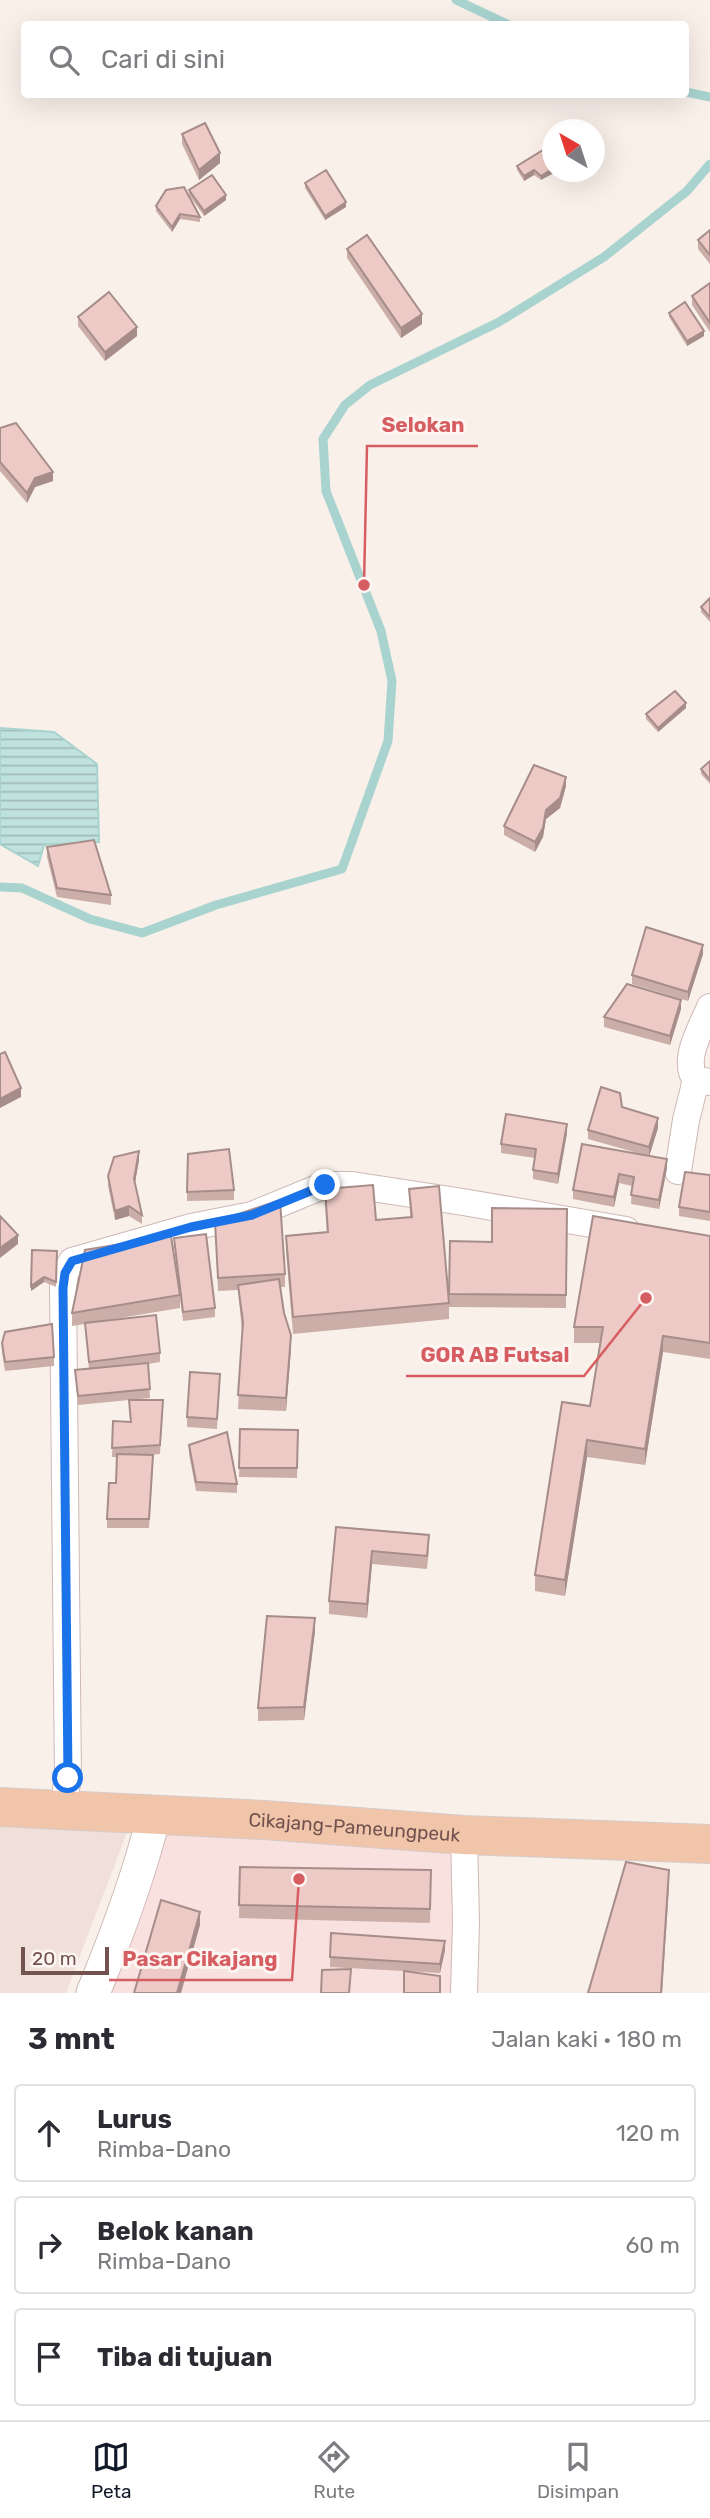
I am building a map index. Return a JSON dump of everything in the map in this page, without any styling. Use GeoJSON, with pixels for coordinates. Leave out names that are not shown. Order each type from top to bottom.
{"type":"FeatureCollection","features":[{"type":"Feature","properties":{"kind":"main road","name":"Cikajang-Pameungpeuk"},"geometry":{"type":"LineString","coordinates":[[0,1807],[264,1820],[464,1835],[710,1844]]}},
{"type":"Feature","properties":{"kind":"street"},"geometry":{"type":"LineString","coordinates":[[678,1171],[686,1120],[703,1081],[690,1068],[692,1054],[710,1007]]}},
{"type":"Feature","properties":{"kind":"street"},"geometry":{"type":"LineString","coordinates":[[62,1811],[68,1778],[63,1288],[65,1273],[72,1261],[191,1227],[252,1215],[325,1185],[352,1185],[647,1234]]}},
{"type":"Feature","properties":{"kind":"street"},"geometry":{"type":"LineString","coordinates":[[93,1993],[140,1867],[154,1815]]}},
{"type":"Feature","properties":{"kind":"street"},"geometry":{"type":"LineString","coordinates":[[464,1835],[464,1993]]}},
{"type":"Feature","properties":{"kind":"shaded area"},"geometry":{"type":"Polygon","coordinates":[[[0,1804],[134,1814],[66,1993],[0,1993],[0,1804]]]}},
{"type":"Feature","properties":{"kind":"shaded area"},"geometry":{"type":"Polygon","coordinates":[[[154,1815],[464,1835],[464,1993],[93,1993],[154,1815]]]}},
{"type":"Feature","properties":{"kind":"water"},"geometry":{"type":"Polygon","coordinates":[[[0,728],[54,732],[97,764],[99,842],[44,845],[38,866],[0,844],[0,728]]]}},
{"type":"Feature","properties":{"kind":"building"},"geometry":{"type":"Polygon","coordinates":[[[205,123],[220,153],[199,170],[182,134],[205,123]]]}},
{"type":"Feature","properties":{"kind":"building"},"geometry":{"type":"Polygon","coordinates":[[[542,151],[541,176],[534,170],[524,176],[517,166],[542,151]]]}},
{"type":"Feature","properties":{"kind":"building"},"geometry":{"type":"Polygon","coordinates":[[[326,170],[346,202],[325,216],[305,183],[326,170]]]}},
{"type":"Feature","properties":{"kind":"building"},"geometry":{"type":"Polygon","coordinates":[[[212,175],[226,195],[204,211],[189,190],[212,175]]]}},
{"type":"Feature","properties":{"kind":"building"},"geometry":{"type":"Polygon","coordinates":[[[184,187],[200,217],[180,214],[172,227],[156,206],[166,190],[184,187]]]}},
{"type":"Feature","properties":{"kind":"building"},"geometry":{"type":"Polygon","coordinates":[[[710,230],[710,255],[698,240],[710,230]]]}},
{"type":"Feature","properties":{"kind":"building"},"geometry":{"type":"Polygon","coordinates":[[[367,235],[422,314],[401,328],[347,249],[367,235]]]}},
{"type":"Feature","properties":{"kind":"building"},"geometry":{"type":"Polygon","coordinates":[[[710,283],[710,323],[692,296],[710,283]]]}},
{"type":"Feature","properties":{"kind":"building"},"geometry":{"type":"Polygon","coordinates":[[[109,292],[137,327],[105,352],[78,317],[109,292]]]}},
{"type":"Feature","properties":{"kind":"building"},"geometry":{"type":"Polygon","coordinates":[[[685,302],[704,331],[687,341],[669,313],[685,302]]]}},
{"type":"Feature","properties":{"kind":"building"},"geometry":{"type":"Polygon","coordinates":[[[16,423],[53,472],[35,478],[27,493],[0,462],[0,428],[16,423]]]}},
{"type":"Feature","properties":{"kind":"building"},"geometry":{"type":"Polygon","coordinates":[[[710,598],[710,617],[701,607],[710,598]]]}},
{"type":"Feature","properties":{"kind":"building"},"geometry":{"type":"Polygon","coordinates":[[[675,691],[686,703],[658,728],[646,714],[675,691]]]}},
{"type":"Feature","properties":{"kind":"building"},"geometry":{"type":"Polygon","coordinates":[[[710,761],[710,780],[701,769],[710,761]]]}},
{"type":"Feature","properties":{"kind":"building"},"geometry":{"type":"Polygon","coordinates":[[[534,765],[566,777],[560,798],[546,810],[543,828],[535,842],[504,826],[534,765]]]}},
{"type":"Feature","properties":{"kind":"building"},"geometry":{"type":"Polygon","coordinates":[[[94,840],[111,895],[57,888],[47,847],[94,840]]]}},
{"type":"Feature","properties":{"kind":"building"},"geometry":{"type":"Polygon","coordinates":[[[646,927],[703,945],[688,992],[632,975],[646,927]]]}},
{"type":"Feature","properties":{"kind":"building"},"geometry":{"type":"Polygon","coordinates":[[[627,984],[681,1000],[670,1036],[604,1017],[627,984]]]}},
{"type":"Feature","properties":{"kind":"building"},"geometry":{"type":"Polygon","coordinates":[[[5,1052],[21,1088],[0,1099],[0,1054],[5,1052]]]}},
{"type":"Feature","properties":{"kind":"building"},"geometry":{"type":"Polygon","coordinates":[[[601,1087],[620,1093],[622,1107],[658,1118],[649,1147],[588,1130],[601,1087]]]}},
{"type":"Feature","properties":{"kind":"building"},"geometry":{"type":"Polygon","coordinates":[[[506,1114],[567,1124],[558,1174],[533,1170],[536,1149],[501,1144],[506,1114]]]}},
{"type":"Feature","properties":{"kind":"building"},"geometry":{"type":"Polygon","coordinates":[[[582,1144],[667,1159],[659,1200],[631,1195],[634,1177],[619,1174],[614,1197],[573,1190],[582,1144]]]}},
{"type":"Feature","properties":{"kind":"building"},"geometry":{"type":"Polygon","coordinates":[[[229,1149],[234,1190],[187,1192],[188,1154],[229,1149]]]}},
{"type":"Feature","properties":{"kind":"building"},"geometry":{"type":"Polygon","coordinates":[[[139,1151],[134,1179],[142,1215],[129,1206],[115,1211],[108,1176],[114,1157],[139,1151]]]}},
{"type":"Feature","properties":{"kind":"building"},"geometry":{"type":"Polygon","coordinates":[[[685,1172],[710,1175],[710,1212],[679,1207],[685,1172]]]}},
{"type":"Feature","properties":{"kind":"building"},"geometry":{"type":"Polygon","coordinates":[[[373,1185],[376,1220],[412,1217],[409,1189],[439,1186],[449,1303],[293,1317],[286,1236],[328,1232],[325,1189],[373,1185]]]}},
{"type":"Feature","properties":{"kind":"building"},"geometry":{"type":"Polygon","coordinates":[[[280,1200],[285,1274],[218,1278],[215,1222],[280,1200]]]}},
{"type":"Feature","properties":{"kind":"building"},"geometry":{"type":"Polygon","coordinates":[[[492,1208],[567,1209],[566,1295],[449,1294],[450,1241],[492,1242],[492,1208]]]}},
{"type":"Feature","properties":{"kind":"building"},"geometry":{"type":"Polygon","coordinates":[[[0,1216],[18,1235],[0,1248],[0,1216]]]}},
{"type":"Feature","properties":{"kind":"building"},"geometry":{"type":"Polygon","coordinates":[[[593,1216],[710,1236],[710,1343],[663,1336],[645,1449],[587,1440],[565,1580],[535,1575],[562,1402],[590,1406],[603,1327],[574,1327],[593,1216]]]}},
{"type":"Feature","properties":{"kind":"building"},"geometry":{"type":"Polygon","coordinates":[[[206,1234],[215,1308],[183,1312],[174,1238],[206,1234]]]}},
{"type":"Feature","properties":{"kind":"building"},"geometry":{"type":"Polygon","coordinates":[[[171,1236],[180,1295],[72,1313],[85,1250],[171,1236]]]}},
{"type":"Feature","properties":{"kind":"building"},"geometry":{"type":"Polygon","coordinates":[[[32,1250],[57,1251],[56,1282],[44,1277],[31,1286],[32,1250]]]}},
{"type":"Feature","properties":{"kind":"building"},"geometry":{"type":"Polygon","coordinates":[[[279,1279],[284,1313],[291,1335],[286,1398],[238,1395],[243,1322],[238,1285],[279,1279]]]}},
{"type":"Feature","properties":{"kind":"building"},"geometry":{"type":"Polygon","coordinates":[[[156,1315],[160,1353],[89,1362],[85,1323],[156,1315]]]}},
{"type":"Feature","properties":{"kind":"building"},"geometry":{"type":"Polygon","coordinates":[[[52,1324],[54,1357],[5,1362],[2,1343],[5,1332],[52,1324]]]}},
{"type":"Feature","properties":{"kind":"building"},"geometry":{"type":"Polygon","coordinates":[[[148,1363],[150,1389],[78,1396],[75,1370],[148,1363]]]}},
{"type":"Feature","properties":{"kind":"building"},"geometry":{"type":"Polygon","coordinates":[[[190,1372],[220,1374],[217,1419],[187,1417],[190,1372]]]}},
{"type":"Feature","properties":{"kind":"building"},"geometry":{"type":"Polygon","coordinates":[[[129,1400],[163,1400],[160,1445],[112,1448],[113,1421],[131,1422],[129,1400]]]}},
{"type":"Feature","properties":{"kind":"building"},"geometry":{"type":"Polygon","coordinates":[[[240,1429],[298,1430],[297,1468],[239,1468],[240,1429]]]}},
{"type":"Feature","properties":{"kind":"building"},"geometry":{"type":"Polygon","coordinates":[[[227,1432],[237,1484],[196,1482],[189,1445],[227,1432]]]}},
{"type":"Feature","properties":{"kind":"building"},"geometry":{"type":"Polygon","coordinates":[[[117,1454],[153,1455],[149,1519],[107,1519],[109,1483],[116,1483],[117,1454]]]}},
{"type":"Feature","properties":{"kind":"building"},"geometry":{"type":"Polygon","coordinates":[[[336,1527],[429,1535],[427,1556],[372,1551],[367,1604],[329,1601],[336,1527]]]}},
{"type":"Feature","properties":{"kind":"building"},"geometry":{"type":"Polygon","coordinates":[[[267,1616],[315,1618],[304,1707],[258,1708],[267,1616]]]}},
{"type":"Feature","properties":{"kind":"building"},"geometry":{"type":"Polygon","coordinates":[[[626,1862],[669,1870],[661,1993],[588,1993],[626,1862]]]}},
{"type":"Feature","properties":{"kind":"building"},"geometry":{"type":"Polygon","coordinates":[[[240,1867],[431,1870],[430,1909],[239,1905],[240,1867]]]}},
{"type":"Feature","properties":{"kind":"building"},"geometry":{"type":"Polygon","coordinates":[[[161,1900],[200,1912],[177,1993],[134,1993],[161,1900]]]}},
{"type":"Feature","properties":{"kind":"building"},"geometry":{"type":"Polygon","coordinates":[[[331,1933],[445,1941],[440,1964],[330,1957],[331,1933]]]}},
{"type":"Feature","properties":{"kind":"building"},"geometry":{"type":"Polygon","coordinates":[[[351,1969],[349,1993],[321,1993],[322,1970],[351,1969]]]}},
{"type":"Feature","properties":{"kind":"building"},"geometry":{"type":"Polygon","coordinates":[[[404,1971],[440,1976],[440,1993],[404,1993],[404,1971]]]}},
{"type":"Feature","properties":{"kind":"waterway"},"geometry":{"type":"LineString","coordinates":[[456,0],[501,21]]}},
{"type":"Feature","properties":{"kind":"waterway"},"geometry":{"type":"LineString","coordinates":[[689,93],[710,97]]}},
{"type":"Feature","properties":{"kind":"waterway"},"geometry":{"type":"LineString","coordinates":[[0,887],[22,888],[90,919],[142,933],[216,905],[342,869],[388,741],[392,681],[381,631],[326,491],[323,439],[345,405],[370,385],[499,322],[604,257],[687,191],[710,164]]}},
{"type":"Feature","properties":{"kind":"place","name":"Selokan"},"geometry":{"type":"Point","coordinates":[364,585]}},
{"type":"Feature","properties":{"kind":"place","name":"GOR AB Futsal"},"geometry":{"type":"Point","coordinates":[646,1298]}},
{"type":"Feature","properties":{"kind":"place","name":"Pasar Cikajang"},"geometry":{"type":"Point","coordinates":[299,1879]}},
{"type":"Feature","properties":{"kind":"route"},"geometry":{"type":"LineString","coordinates":[[68,1778],[65,1273],[72,1261],[191,1227],[252,1215],[325,1185]]}}]}
